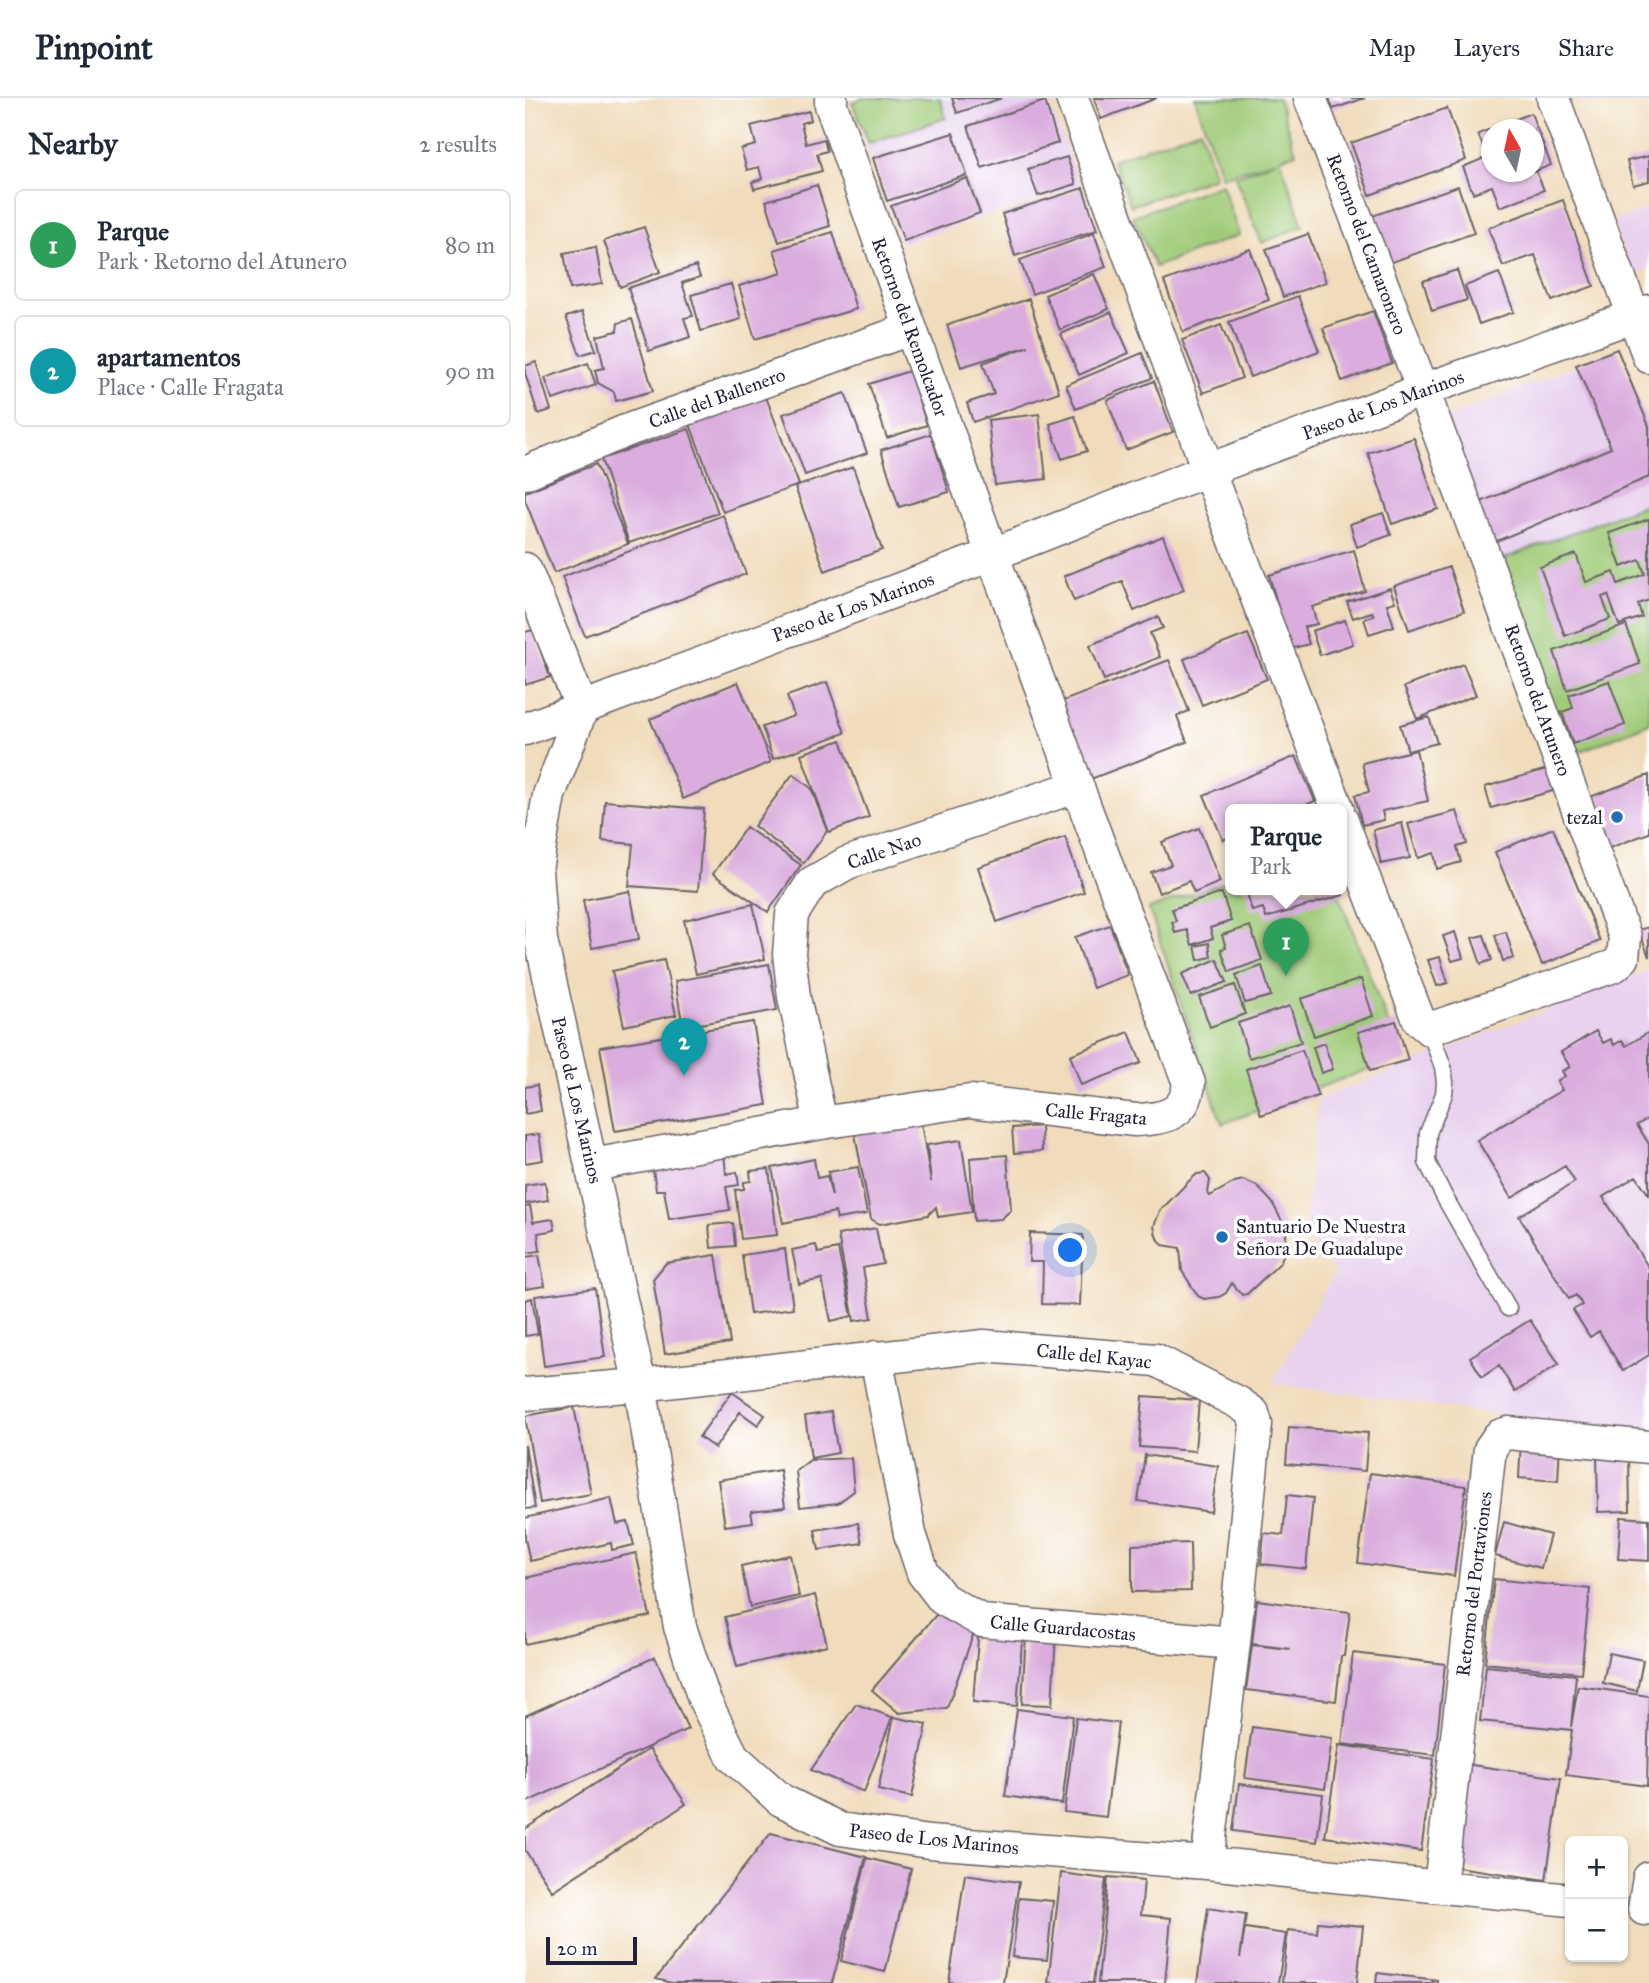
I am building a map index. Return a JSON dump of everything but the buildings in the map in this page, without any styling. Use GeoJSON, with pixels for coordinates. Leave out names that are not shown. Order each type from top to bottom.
{"type":"FeatureCollection","features":[{"type":"Feature","properties":{"kind":"street","name":"Retorno del Remolcador"},"geometry":{"type":"LineString","coordinates":[[831,98],[831,105],[991,555]]}},
{"type":"Feature","properties":{"kind":"street"},"geometry":{"type":"LineString","coordinates":[[1072,98],[1207,470],[1336,804]]}},
{"type":"Feature","properties":{"kind":"street","name":"Retorno del Camaronero"},"geometry":{"type":"LineString","coordinates":[[1310,98],[1423,390]]}},
{"type":"Feature","properties":{"kind":"street"},"geometry":{"type":"LineString","coordinates":[[1553,98],[1641,313],[1649,356]]}},
{"type":"Feature","properties":{"kind":"street","name":"Paseo de Los Marinos"},"geometry":{"type":"LineString","coordinates":[[1565,1899],[1207,1863],[929,1842],[840,1829],[781,1800],[733,1757],[704,1699],[680,1627],[640,1385],[541,940],[536,869],[548,795],[582,708],[991,555],[1207,470],[1641,313]]}},
{"type":"Feature","properties":{"kind":"street","name":"Calle del Ballenero"},"geometry":{"type":"LineString","coordinates":[[525,473],[628,430],[910,329]]}},
{"type":"Feature","properties":{"kind":"street","name":"Retorno del Atunero"},"geometry":{"type":"LineString","coordinates":[[1423,390],[1625,937],[1623,958],[1614,966],[1429,1029]]}},
{"type":"Feature","properties":{"kind":"street","name":"Calle Fragata"},"geometry":{"type":"LineString","coordinates":[[593,1165],[821,1123],[970,1101],[1135,1120],[1161,1119],[1176,1110],[1187,1097],[1189,1083],[991,555]]}},
{"type":"Feature","properties":{"kind":"street"},"geometry":{"type":"LineString","coordinates":[[525,569],[582,708],[525,729]]}},
{"type":"Feature","properties":{"kind":"street","name":"Calle Nao"},"geometry":{"type":"LineString","coordinates":[[821,1123],[794,997],[789,954],[792,914],[812,883],[847,863],[1076,787]]}},
{"type":"Feature","properties":{"kind":"street"},"geometry":{"type":"LineString","coordinates":[[1347,834],[1419,1020],[1429,1029]]}},
{"type":"Feature","properties":{"kind":"street","name":"Calle del Kayac"},"geometry":{"type":"LineString","coordinates":[[525,1394],[640,1385],[984,1346],[1156,1360],[1239,1403],[1252,1413],[1256,1424],[1234,1643],[1207,1863]]}},
{"type":"Feature","properties":{"kind":"street","name":"Calle Guardacostas"},"geometry":{"type":"LineString","coordinates":[[876,1357],[910,1534],[923,1573],[943,1600],[982,1621],[1234,1643]]}},
{"type":"Feature","properties":{"kind":"street","name":"Retorno del Portaviones"},"geometry":{"type":"LineString","coordinates":[[1440,1886],[1490,1449],[1499,1436],[1508,1433],[1649,1447]]}},
{"type":"Feature","properties":{"kind":"street"},"geometry":{"type":"LineString","coordinates":[[1639,1908],[1649,1878]]}},
{"type":"Feature","properties":{"kind":"lane"},"geometry":{"type":"LineString","coordinates":[[1429,1029],[1443,1067],[1445,1082],[1444,1094],[1428,1133],[1427,1162],[1508,1308]]}},
{"type":"Feature","properties":{"kind":"shaded area"},"geometry":{"type":"Polygon","coordinates":[[[863,98],[1047,98],[1081,186],[901,244],[852,102],[863,98]]]}},
{"type":"Feature","properties":{"kind":"shaded area"},"geometry":{"type":"Polygon","coordinates":[[[1649,208],[1649,269],[1632,275],[1613,221],[1649,208]]]}},
{"type":"Feature","properties":{"kind":"shaded area"},"geometry":{"type":"Polygon","coordinates":[[[1617,349],[1649,426],[1649,503],[1498,561],[1447,418],[1617,349]]]}},
{"type":"Feature","properties":{"kind":"shaded area"},"geometry":{"type":"Polygon","coordinates":[[[1649,970],[1649,1432],[1478,1412],[1272,1383],[1335,1272],[1303,1236],[1319,1099],[1649,970]]]}},
{"type":"Feature","properties":{"kind":"green space"},"geometry":{"type":"Polygon","coordinates":[[[863,98],[940,98],[946,118],[869,143],[852,102],[863,98]]]}},
{"type":"Feature","properties":{"kind":"green space"},"geometry":{"type":"Polygon","coordinates":[[[1195,98],[1278,98],[1296,153],[1280,158],[1303,226],[1262,243],[1235,177],[1277,160],[1222,177],[1195,98]]]}},
{"type":"Feature","properties":{"kind":"green space"},"geometry":{"type":"Polygon","coordinates":[[[1200,129],[1215,177],[1131,206],[1112,160],[1200,129]]]}},
{"type":"Feature","properties":{"kind":"green space"},"geometry":{"type":"Polygon","coordinates":[[[1222,184],[1239,235],[1155,267],[1133,216],[1222,184]]]}},
{"type":"Feature","properties":{"kind":"green space"},"geometry":{"type":"Polygon","coordinates":[[[1649,503],[1649,723],[1569,756],[1498,561],[1649,503]]]}},
{"type":"Feature","properties":{"kind":"green space"},"geometry":{"type":"Polygon","coordinates":[[[1225,882],[1225,895],[1339,895],[1401,1057],[1222,1124],[1149,909],[1225,882]]]}},
{"type":"Feature","properties":{"kind":"place","name":"tezal"},"geometry":{"type":"Point","coordinates":[1617,817]}},
{"type":"Feature","properties":{"kind":"place","name":"Parque"},"geometry":{"type":"Point","coordinates":[1286,976]}},
{"type":"Feature","properties":{"kind":"place","name":"apartamentos"},"geometry":{"type":"Point","coordinates":[684,1076]}},
{"type":"Feature","properties":{"kind":"place","name":"Santuario De Nuestra Señora De Guadalupe"},"geometry":{"type":"Point","coordinates":[1222,1237]}}]}
